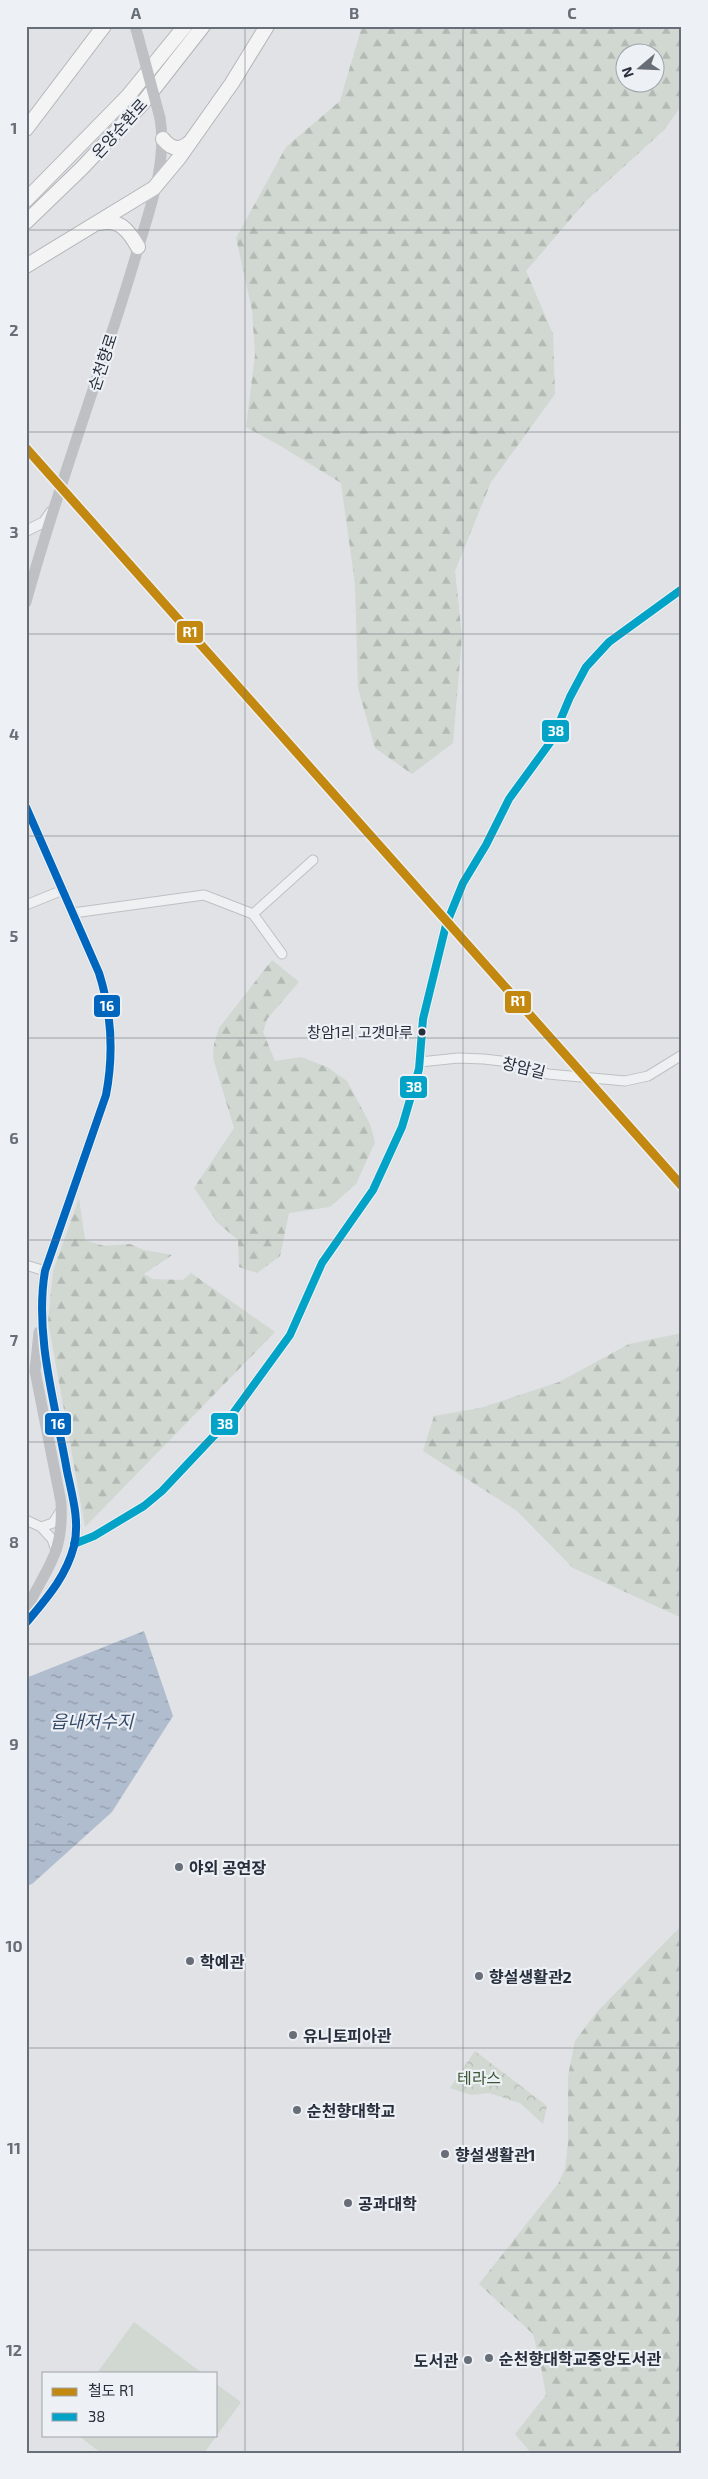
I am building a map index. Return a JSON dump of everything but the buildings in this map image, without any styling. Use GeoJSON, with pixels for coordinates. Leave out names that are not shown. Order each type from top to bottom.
{"type":"FeatureCollection","features":[{"type":"Feature","properties":{"kind":"highway"},"geometry":{"type":"LineString","coordinates":[[26,129],[104,26]]}},
{"type":"Feature","properties":{"kind":"highway","name":"온양순환로"},"geometry":{"type":"LineString","coordinates":[[26,200],[128,96],[185,26]]}},
{"type":"Feature","properties":{"kind":"highway","name":"온양순환로"},"geometry":{"type":"LineString","coordinates":[[26,222],[82,168],[142,104],[203,26]]}},
{"type":"Feature","properties":{"kind":"highway"},"geometry":{"type":"LineString","coordinates":[[26,266],[154,188],[232,83],[266,26]]}},
{"type":"Feature","properties":{"kind":"highway"},"geometry":{"type":"LineString","coordinates":[[163,139],[168,146],[176,149],[184,147],[190,142]]}},
{"type":"Feature","properties":{"kind":"highway"},"geometry":{"type":"LineString","coordinates":[[97,224],[106,221],[116,222],[125,228],[138,247]]}},
{"type":"Feature","properties":{"kind":"main road","name":"순천향로"},"geometry":{"type":"LineString","coordinates":[[26,602],[28,588],[138,247],[162,158],[163,139],[160,118],[137,31]]}},
{"type":"Feature","properties":{"kind":"main road"},"geometry":{"type":"LineString","coordinates":[[26,807],[100,973],[111,1028],[111,1070],[99,1118],[45,1271],[35,1371],[61,1502],[61,1529],[56,1558],[26,1610]]}},
{"type":"Feature","properties":{"kind":"main road"},"geometry":{"type":"LineString","coordinates":[[26,1623],[56,1585],[64,1571],[74,1544],[75,1510],[43,1334],[41,1312]]}},
{"type":"Feature","properties":{"kind":"street"},"geometry":{"type":"LineString","coordinates":[[26,531],[44,522],[56,506]]}},
{"type":"Feature","properties":{"kind":"street"},"geometry":{"type":"LineString","coordinates":[[74,1544],[94,1536],[144,1506],[162,1491],[226,1423],[279,1352],[300,1316],[328,1252],[382,1175],[404,1122],[420,1062],[423,1019],[449,914],[506,805],[552,740],[570,697],[586,667],[609,642],[682,589]]}},
{"type":"Feature","properties":{"kind":"street"},"geometry":{"type":"LineString","coordinates":[[253,914],[313,860]]}},
{"type":"Feature","properties":{"kind":"street"},"geometry":{"type":"LineString","coordinates":[[26,905],[63,890]]}},
{"type":"Feature","properties":{"kind":"street"},"geometry":{"type":"LineString","coordinates":[[73,913],[204,895],[253,914],[282,954]]}},
{"type":"Feature","properties":{"kind":"street","name":"창암길"},"geometry":{"type":"LineString","coordinates":[[420,1062],[484,1059],[510,1062],[562,1076],[625,1081],[648,1076],[682,1055]]}},
{"type":"Feature","properties":{"kind":"street"},"geometry":{"type":"LineString","coordinates":[[26,1265],[45,1271]]}},
{"type":"Feature","properties":{"kind":"street"},"geometry":{"type":"LineString","coordinates":[[41,1527],[54,1523],[58,1518],[61,1502]]}},
{"type":"Feature","properties":{"kind":"street"},"geometry":{"type":"LineString","coordinates":[[26,1520],[41,1527],[52,1540],[56,1558]]}},
{"type":"Feature","properties":{"kind":"green space"},"geometry":{"type":"Polygon","coordinates":[[[362,26],[680,26],[682,105],[664,130],[586,201],[526,271],[553,334],[555,394],[491,482],[455,571],[462,637],[453,743],[412,774],[375,748],[358,688],[355,584],[341,483],[246,427],[255,355],[252,310],[236,238],[286,147],[340,101],[362,26]]]}},
{"type":"Feature","properties":{"kind":"green space"},"geometry":{"type":"Polygon","coordinates":[[[272,960],[299,982],[267,1019],[263,1032],[275,1061],[301,1057],[327,1067],[347,1081],[370,1124],[375,1142],[356,1184],[330,1207],[289,1213],[280,1256],[257,1273],[239,1267],[238,1240],[218,1223],[194,1188],[234,1128],[213,1058],[214,1044],[219,1028],[272,960]]]}},
{"type":"Feature","properties":{"kind":"green space"},"geometry":{"type":"Polygon","coordinates":[[[79,1198],[85,1240],[104,1246],[130,1244],[144,1250],[172,1255],[144,1274],[153,1279],[183,1280],[191,1273],[275,1332],[85,1527],[48,1321],[53,1271],[79,1198]]]}},
{"type":"Feature","properties":{"kind":"green space"},"geometry":{"type":"Polygon","coordinates":[[[682,1333],[682,1618],[573,1568],[517,1511],[423,1451],[434,1416],[480,1408],[559,1382],[629,1344],[682,1333]]]}},
{"type":"Feature","properties":{"kind":"green space"},"geometry":{"type":"Polygon","coordinates":[[[682,1925],[682,2453],[531,2453],[515,2434],[546,2395],[533,2334],[479,2284],[558,2184],[565,2169],[568,2144],[568,2076],[575,2041],[596,2013],[682,1925]]]}},
{"type":"Feature","properties":{"kind":"green space","name":"테라스"},"geometry":{"type":"Polygon","coordinates":[[[475,2051],[547,2106],[543,2124],[520,2103],[489,2093],[471,2095],[450,2088],[475,2051]]]}},
{"type":"Feature","properties":{"kind":"green space"},"geometry":{"type":"Polygon","coordinates":[[[134,2322],[201,2372],[98,2372],[134,2322]]]}},
{"type":"Feature","properties":{"kind":"green space"},"geometry":{"type":"Polygon","coordinates":[[[218,2385],[241,2402],[218,2434],[218,2385]]]}},
{"type":"Feature","properties":{"kind":"green space"},"geometry":{"type":"Polygon","coordinates":[[[79,2436],[216,2436],[204,2453],[101,2453],[79,2436]]]}},
{"type":"Feature","properties":{"kind":"water","name":"읍내저수지"},"geometry":{"type":"Polygon","coordinates":[[[144,1631],[173,1716],[112,1812],[32,1884],[26,1886],[26,1678],[144,1631]]]}},
{"type":"Feature","properties":{"kind":"rail line","name":"R1"},"geometry":{"type":"LineString","coordinates":[[26,448],[682,1186]]}},
{"type":"Feature","properties":{"kind":"transit line","name":"38"},"geometry":{"type":"LineString","coordinates":[[74,1544],[94,1536],[144,1506],[162,1491],[226,1423],[290,1335],[322,1263],[373,1190],[402,1127],[419,1069],[423,1019],[446,925],[463,883],[486,845],[509,799],[552,740],[570,697],[586,667],[609,642],[682,589]]}},
{"type":"Feature","properties":{"kind":"transit line","name":"16"},"geometry":{"type":"LineString","coordinates":[[26,807],[99,973],[107,1003],[111,1049],[106,1095],[45,1271],[42,1296],[44,1346],[52,1397],[75,1508],[76,1537],[61,1578],[26,1623]]}},
{"type":"Feature","properties":{"kind":"place","name":"창암1리 고갯마루"},"geometry":{"type":"Point","coordinates":[422,1032]}},
{"type":"Feature","properties":{"kind":"place","name":"야외 공연장"},"geometry":{"type":"Point","coordinates":[179,1867]}},
{"type":"Feature","properties":{"kind":"place","name":"학예관"},"geometry":{"type":"Point","coordinates":[190,1961]}},
{"type":"Feature","properties":{"kind":"place","name":"향설생활관2"},"geometry":{"type":"Point","coordinates":[479,1976]}},
{"type":"Feature","properties":{"kind":"place","name":"유니토피아관"},"geometry":{"type":"Point","coordinates":[293,2035]}},
{"type":"Feature","properties":{"kind":"place","name":"순천향대학교"},"geometry":{"type":"Point","coordinates":[297,2110]}},
{"type":"Feature","properties":{"kind":"place","name":"향설생활관1"},"geometry":{"type":"Point","coordinates":[445,2154]}},
{"type":"Feature","properties":{"kind":"place","name":"공과대학"},"geometry":{"type":"Point","coordinates":[348,2203]}},
{"type":"Feature","properties":{"kind":"place","name":"순천향대학교중앙도서관"},"geometry":{"type":"Point","coordinates":[489,2358]}},
{"type":"Feature","properties":{"kind":"place","name":"도서관"},"geometry":{"type":"Point","coordinates":[468,2360]}}]}
